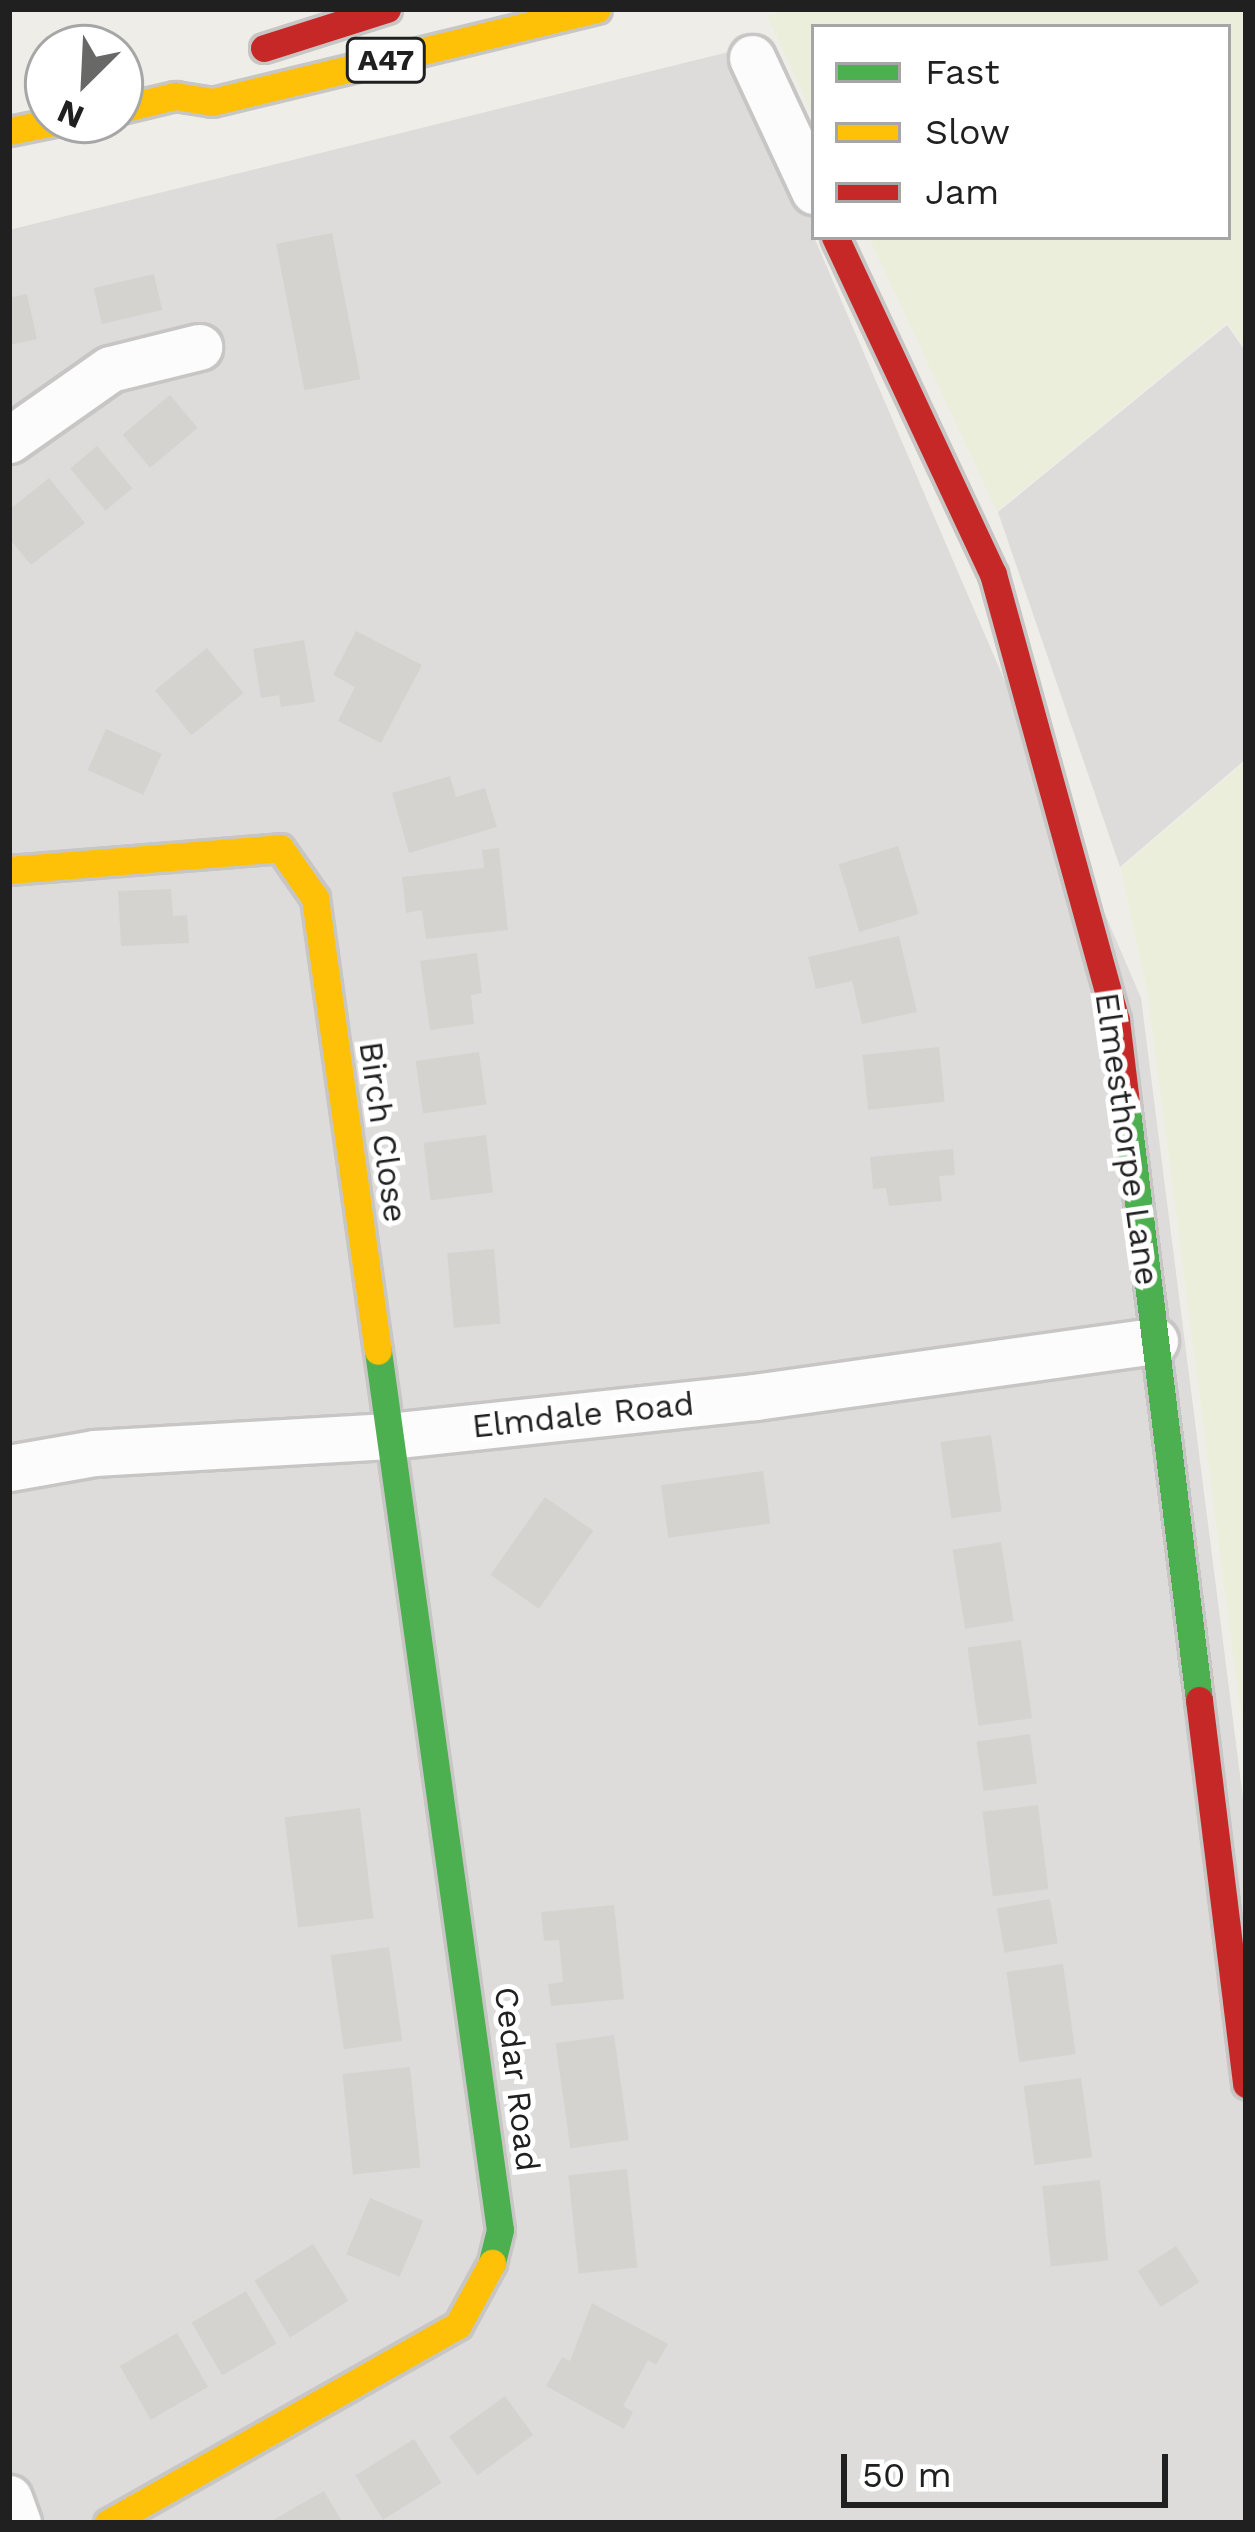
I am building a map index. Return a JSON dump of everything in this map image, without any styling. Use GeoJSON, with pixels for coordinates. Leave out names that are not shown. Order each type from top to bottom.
{"type":"FeatureCollection","features":[{"type":"Feature","properties":{"kind":"street","name":"A47"},"geometry":{"type":"LineString","coordinates":[[238,56],[388,9]]}},
{"type":"Feature","properties":{"kind":"street","name":"A47"},"geometry":{"type":"LineString","coordinates":[[144,103],[175,96],[212,102],[597,9]]}},
{"type":"Feature","properties":{"kind":"street"},"geometry":{"type":"LineString","coordinates":[[752,58],[811,185]]}},
{"type":"Feature","properties":{"kind":"street"},"geometry":{"type":"LineString","coordinates":[[175,96],[195,70]]}},
{"type":"Feature","properties":{"kind":"street","name":"Elmesthorpe Lane"},"geometry":{"type":"LineString","coordinates":[[837,240],[993,574],[1116,1020],[1246,2084]]}},
{"type":"Feature","properties":{"kind":"street"},"geometry":{"type":"LineString","coordinates":[[9,440],[110,369],[199,346]]}},
{"type":"Feature","properties":{"kind":"street","name":"Birch Close"},"geometry":{"type":"LineString","coordinates":[[9,870],[280,848],[315,898],[389,1436]]}},
{"type":"Feature","properties":{"kind":"street","name":"Elmdale Road"},"geometry":{"type":"LineString","coordinates":[[9,1468],[94,1453],[389,1436],[755,1397],[1155,1341]]}},
{"type":"Feature","properties":{"kind":"street","name":"Cedar Road"},"geometry":{"type":"LineString","coordinates":[[109,2523],[458,2325],[487,2280],[500,2230],[389,1436]]}},
{"type":"Feature","properties":{"kind":"street"},"geometry":{"type":"LineString","coordinates":[[9,2498],[18,2523]]}},
{"type":"Feature","properties":{"kind":"shaded area"},"geometry":{"type":"Polygon","coordinates":[[[765,43],[811,140],[811,240],[815,240],[1141,998],[1246,1822],[1246,2523],[9,2523],[9,230],[765,43]]]}},
{"type":"Feature","properties":{"kind":"shaded area"},"geometry":{"type":"Polygon","coordinates":[[[1227,325],[1246,352],[1246,759],[1120,867],[998,512],[1227,325]]]}},
{"type":"Feature","properties":{"kind":"green space"},"geometry":{"type":"Polygon","coordinates":[[[800,9],[1246,9],[1246,349],[1227,323],[997,511],[870,240],[1231,240],[1231,24],[811,24],[811,110],[767,15],[800,9]]]}},
{"type":"Feature","properties":{"kind":"green space"},"geometry":{"type":"Polygon","coordinates":[[[1246,761],[1246,1755],[1148,996],[1121,868],[1246,761]]]}},
{"type":"Feature","properties":{"kind":"building"},"geometry":{"type":"Polygon","coordinates":[[[332,233],[360,379],[304,390],[276,244],[332,233]]]}},
{"type":"Feature","properties":{"kind":"building"},"geometry":{"type":"Polygon","coordinates":[[[154,274],[162,310],[102,324],[94,288],[154,274]]]}},
{"type":"Feature","properties":{"kind":"building"},"geometry":{"type":"Polygon","coordinates":[[[27,294],[37,339],[9,345],[9,298],[27,294]]]}},
{"type":"Feature","properties":{"kind":"building"},"geometry":{"type":"Polygon","coordinates":[[[170,395],[198,428],[150,468],[123,435],[170,395]]]}},
{"type":"Feature","properties":{"kind":"building"},"geometry":{"type":"Polygon","coordinates":[[[97,446],[132,488],[106,511],[70,468],[97,446]]]}},
{"type":"Feature","properties":{"kind":"building"},"geometry":{"type":"Polygon","coordinates":[[[49,478],[85,523],[31,565],[9,538],[9,510],[49,478]]]}},
{"type":"Feature","properties":{"kind":"building"},"geometry":{"type":"Polygon","coordinates":[[[356,631],[422,665],[381,743],[338,721],[355,687],[333,675],[356,631]]]}},
{"type":"Feature","properties":{"kind":"building"},"geometry":{"type":"Polygon","coordinates":[[[304,640],[315,702],[281,707],[279,695],[261,698],[253,649],[304,640]]]}},
{"type":"Feature","properties":{"kind":"building"},"geometry":{"type":"Polygon","coordinates":[[[207,648],[244,693],[191,735],[155,690],[207,648]]]}},
{"type":"Feature","properties":{"kind":"building"},"geometry":{"type":"Polygon","coordinates":[[[106,729],[162,754],[143,795],[88,770],[106,729]]]}},
{"type":"Feature","properties":{"kind":"building"},"geometry":{"type":"Polygon","coordinates":[[[450,776],[456,797],[485,788],[497,827],[409,853],[392,793],[450,776]]]}},
{"type":"Feature","properties":{"kind":"building"},"geometry":{"type":"Polygon","coordinates":[[[898,846],[919,914],[859,932],[839,864],[898,846]]]}},
{"type":"Feature","properties":{"kind":"building"},"geometry":{"type":"Polygon","coordinates":[[[499,848],[508,930],[426,939],[422,910],[406,913],[402,877],[484,868],[482,850],[499,848]]]}},
{"type":"Feature","properties":{"kind":"building"},"geometry":{"type":"Polygon","coordinates":[[[171,889],[173,916],[187,915],[189,943],[121,946],[118,891],[171,889]]]}},
{"type":"Feature","properties":{"kind":"building"},"geometry":{"type":"Polygon","coordinates":[[[899,936],[917,1012],[862,1024],[852,981],[816,989],[808,957],[899,936]]]}},
{"type":"Feature","properties":{"kind":"building"},"geometry":{"type":"Polygon","coordinates":[[[477,953],[482,993],[471,995],[474,1024],[430,1030],[420,961],[477,953]]]}},
{"type":"Feature","properties":{"kind":"building"},"geometry":{"type":"Polygon","coordinates":[[[939,1047],[945,1102],[868,1110],[862,1055],[939,1047]]]}},
{"type":"Feature","properties":{"kind":"building"},"geometry":{"type":"Polygon","coordinates":[[[479,1052],[486,1104],[423,1113],[416,1061],[479,1052]]]}},
{"type":"Feature","properties":{"kind":"building"},"geometry":{"type":"Polygon","coordinates":[[[486,1135],[493,1193],[431,1200],[423,1143],[486,1135]]]}},
{"type":"Feature","properties":{"kind":"building"},"geometry":{"type":"Polygon","coordinates":[[[953,1149],[955,1175],[939,1176],[942,1201],[889,1206],[886,1188],[873,1189],[870,1157],[953,1149]]]}},
{"type":"Feature","properties":{"kind":"building"},"geometry":{"type":"Polygon","coordinates":[[[494,1249],[501,1324],[454,1328],[447,1253],[494,1249]]]}},
{"type":"Feature","properties":{"kind":"building"},"geometry":{"type":"Polygon","coordinates":[[[991,1435],[1002,1511],[951,1518],[940,1442],[991,1435]]]}},
{"type":"Feature","properties":{"kind":"building"},"geometry":{"type":"Polygon","coordinates":[[[763,1471],[770,1523],[668,1538],[661,1485],[763,1471]]]}},
{"type":"Feature","properties":{"kind":"building"},"geometry":{"type":"Polygon","coordinates":[[[545,1497],[593,1531],[539,1609],[491,1575],[545,1497]]]}},
{"type":"Feature","properties":{"kind":"building"},"geometry":{"type":"Polygon","coordinates":[[[1001,1542],[1014,1621],[965,1629],[953,1550],[1001,1542]]]}},
{"type":"Feature","properties":{"kind":"building"},"geometry":{"type":"Polygon","coordinates":[[[1021,1640],[1032,1718],[979,1726],[968,1648],[1021,1640]]]}},
{"type":"Feature","properties":{"kind":"building"},"geometry":{"type":"Polygon","coordinates":[[[1030,1734],[1037,1784],[983,1791],[977,1742],[1030,1734]]]}},
{"type":"Feature","properties":{"kind":"building"},"geometry":{"type":"Polygon","coordinates":[[[1038,1805],[1048,1889],[993,1896],[982,1812],[1038,1805]]]}},
{"type":"Feature","properties":{"kind":"building"},"geometry":{"type":"Polygon","coordinates":[[[360,1808],[374,1918],[298,1927],[285,1817],[360,1808]]]}},
{"type":"Feature","properties":{"kind":"building"},"geometry":{"type":"Polygon","coordinates":[[[1050,1899],[1058,1943],[1005,1953],[997,1908],[1050,1899]]]}},
{"type":"Feature","properties":{"kind":"building"},"geometry":{"type":"Polygon","coordinates":[[[614,1905],[624,1999],[551,2006],[548,1984],[563,1982],[559,1940],[544,1941],[541,1912],[614,1905]]]}},
{"type":"Feature","properties":{"kind":"building"},"geometry":{"type":"Polygon","coordinates":[[[389,1947],[402,2041],[344,2049],[331,1955],[389,1947]]]}},
{"type":"Feature","properties":{"kind":"building"},"geometry":{"type":"Polygon","coordinates":[[[1063,1964],[1076,2054],[1019,2062],[1007,1972],[1063,1964]]]}},
{"type":"Feature","properties":{"kind":"building"},"geometry":{"type":"Polygon","coordinates":[[[614,2035],[629,2140],[570,2148],[556,2043],[614,2035]]]}},
{"type":"Feature","properties":{"kind":"building"},"geometry":{"type":"Polygon","coordinates":[[[410,2067],[421,2167],[353,2175],[342,2074],[410,2067]]]}},
{"type":"Feature","properties":{"kind":"building"},"geometry":{"type":"Polygon","coordinates":[[[1081,2078],[1092,2157],[1035,2165],[1024,2086],[1081,2078]]]}},
{"type":"Feature","properties":{"kind":"building"},"geometry":{"type":"Polygon","coordinates":[[[627,2169],[637,2267],[579,2274],[568,2175],[627,2169]]]}},
{"type":"Feature","properties":{"kind":"building"},"geometry":{"type":"Polygon","coordinates":[[[1100,2180],[1108,2261],[1051,2267],[1042,2186],[1100,2180]]]}},
{"type":"Feature","properties":{"kind":"building"},"geometry":{"type":"Polygon","coordinates":[[[370,2198],[423,2221],[400,2277],[346,2254],[370,2198]]]}},
{"type":"Feature","properties":{"kind":"building"},"geometry":{"type":"Polygon","coordinates":[[[313,2244],[349,2301],[290,2337],[254,2281],[313,2244]]]}},
{"type":"Feature","properties":{"kind":"building"},"geometry":{"type":"Polygon","coordinates":[[[1176,2246],[1199,2282],[1161,2307],[1137,2271],[1176,2246]]]}},
{"type":"Feature","properties":{"kind":"building"},"geometry":{"type":"Polygon","coordinates":[[[246,2291],[276,2344],[222,2375],[191,2322],[246,2291]]]}},
{"type":"Feature","properties":{"kind":"building"},"geometry":{"type":"Polygon","coordinates":[[[592,2303],[668,2344],[656,2365],[648,2360],[623,2406],[633,2412],[624,2429],[546,2386],[562,2357],[570,2361],[592,2303]]]}},
{"type":"Feature","properties":{"kind":"building"},"geometry":{"type":"Polygon","coordinates":[[[177,2333],[208,2387],[151,2420],[120,2366],[177,2333]]]}},
{"type":"Feature","properties":{"kind":"building"},"geometry":{"type":"Polygon","coordinates":[[[505,2396],[533,2435],[477,2475],[449,2437],[505,2396]]]}},
{"type":"Feature","properties":{"kind":"building"},"geometry":{"type":"Polygon","coordinates":[[[414,2439],[442,2483],[383,2520],[355,2476],[414,2439]]]}},
{"type":"Feature","properties":{"kind":"building"},"geometry":{"type":"Polygon","coordinates":[[[324,2491],[343,2523],[268,2523],[299,2505],[324,2491]]]}},
{"type":"Feature","properties":{"kind":"traffic: fast"},"geometry":{"type":"LineString","coordinates":[[1126,1103],[1199,1700]]}},
{"type":"Feature","properties":{"kind":"traffic: fast"},"geometry":{"type":"LineString","coordinates":[[378,1351],[500,2230],[492,2263]]}},
{"type":"Feature","properties":{"kind":"traffic: slow"},"geometry":{"type":"LineString","coordinates":[[144,103],[175,96],[212,102],[597,9]]}},
{"type":"Feature","properties":{"kind":"traffic: slow"},"geometry":{"type":"LineString","coordinates":[[9,131],[24,128]]}},
{"type":"Feature","properties":{"kind":"traffic: slow"},"geometry":{"type":"LineString","coordinates":[[9,870],[280,848],[315,898],[378,1351]]}},
{"type":"Feature","properties":{"kind":"traffic: slow"},"geometry":{"type":"LineString","coordinates":[[108,2523],[458,2325],[492,2263]]}},
{"type":"Feature","properties":{"kind":"traffic: jam"},"geometry":{"type":"LineString","coordinates":[[264,48],[387,9]]}},
{"type":"Feature","properties":{"kind":"traffic: jam"},"geometry":{"type":"LineString","coordinates":[[836,240],[993,574],[1116,1020],[1126,1103]]}},
{"type":"Feature","properties":{"kind":"traffic: jam"},"geometry":{"type":"LineString","coordinates":[[1199,1700],[1246,2084]]}}]}
